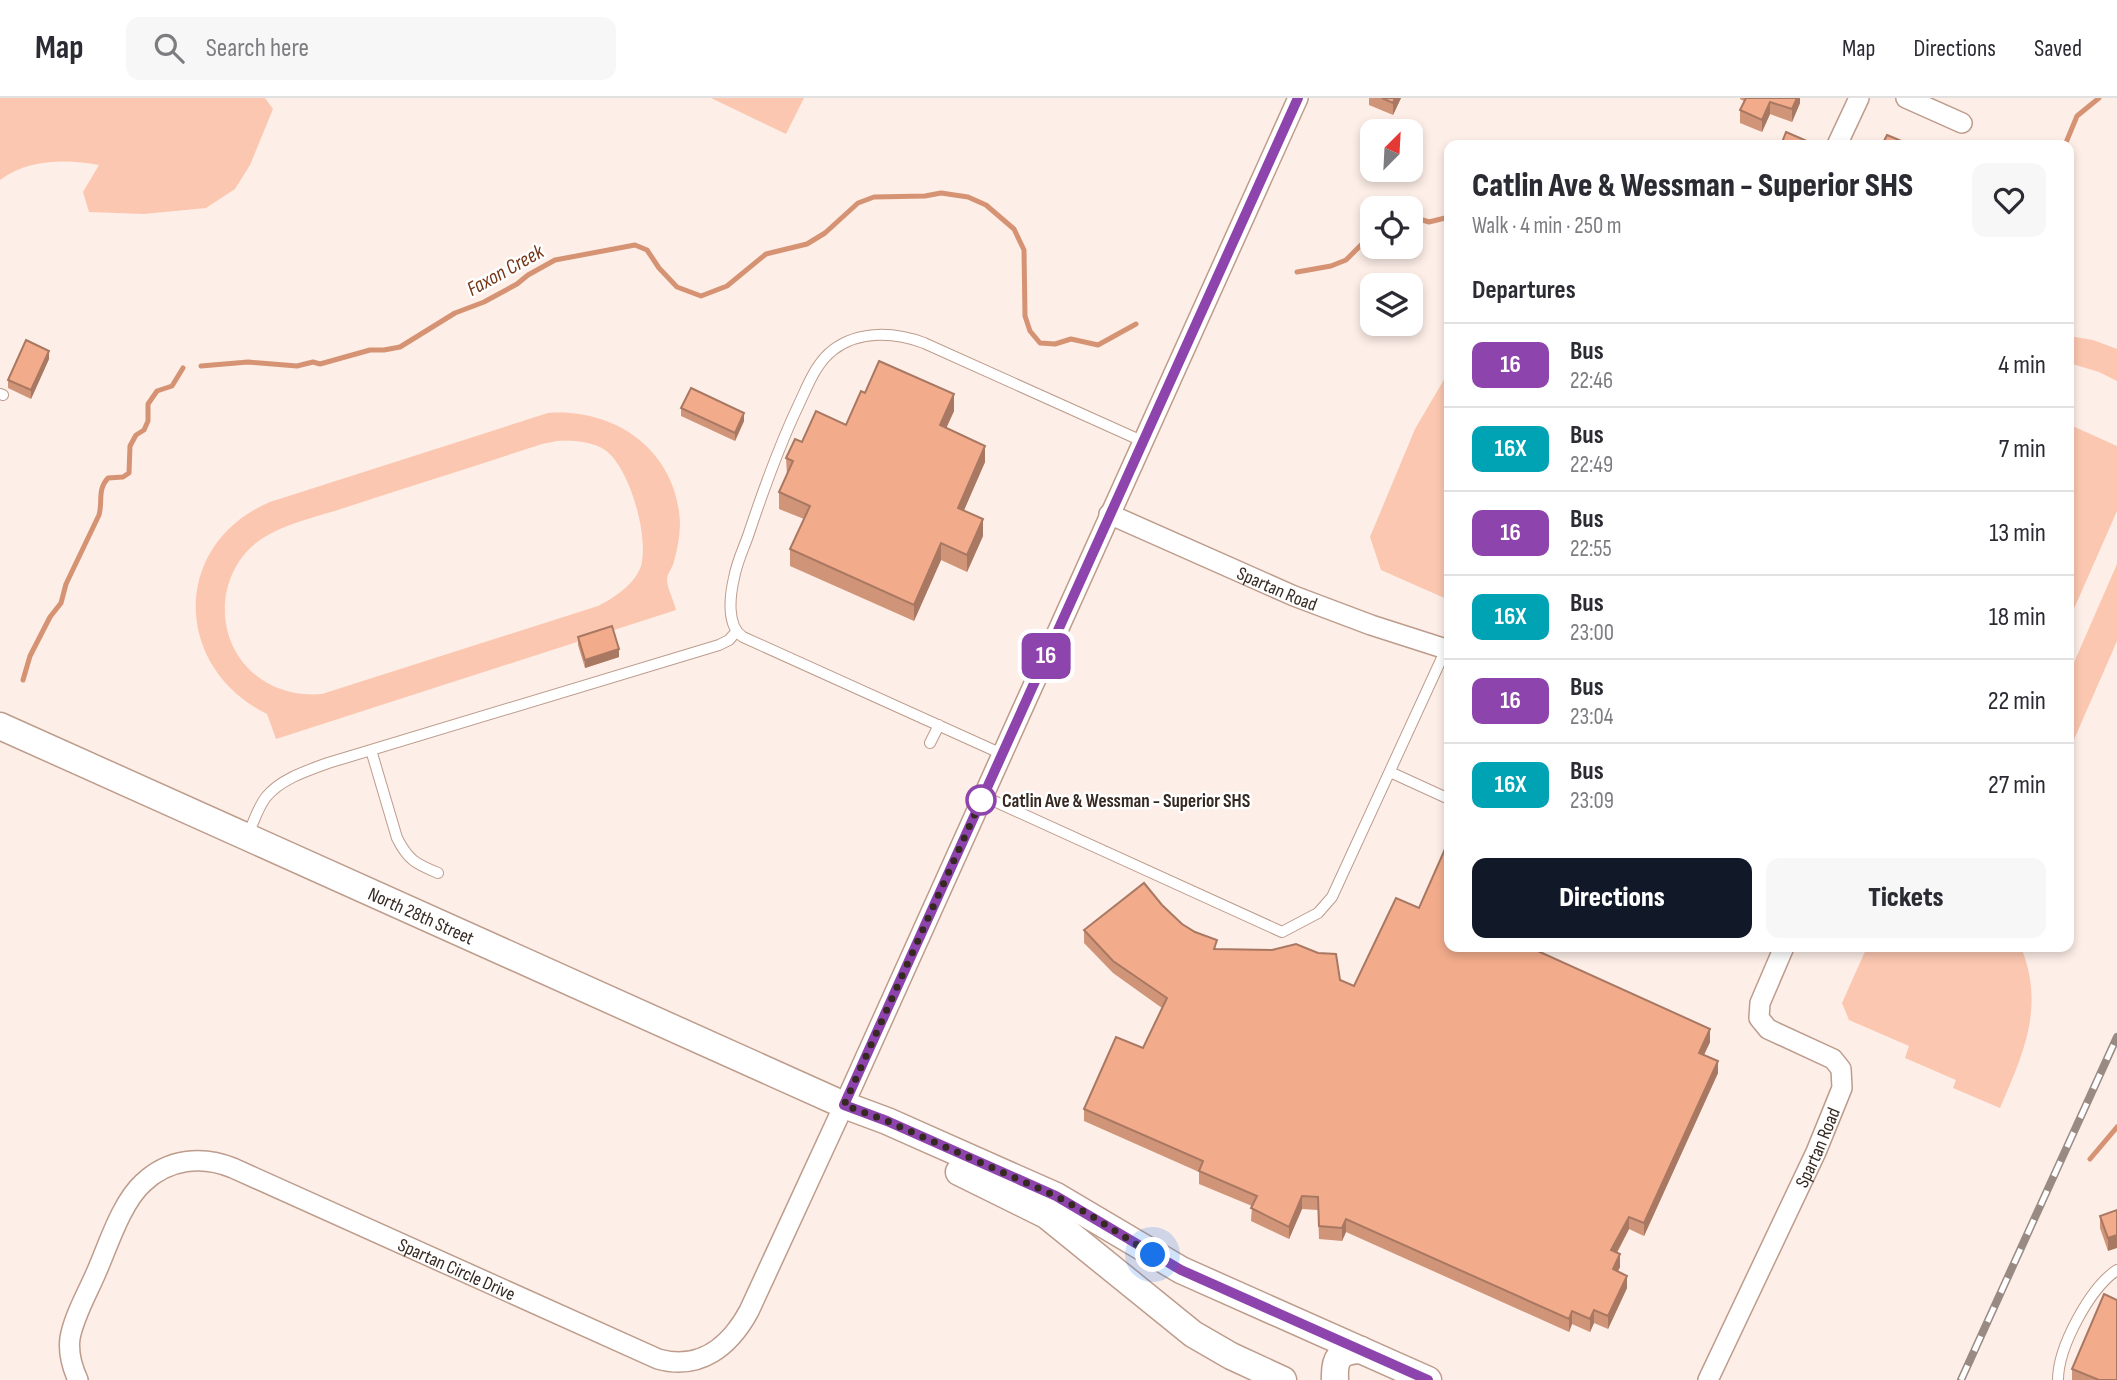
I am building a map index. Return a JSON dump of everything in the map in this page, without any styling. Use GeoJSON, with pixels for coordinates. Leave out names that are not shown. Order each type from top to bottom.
{"type":"FeatureCollection","features":[{"type":"Feature","properties":{"kind":"main road","name":"North 28th Street"},"geometry":{"type":"LineString","coordinates":[[0,726],[844,1105],[887,1121],[1056,1196],[1181,1270],[1428,1380]]}},
{"type":"Feature","properties":{"kind":"main road","name":"North 28th Street"},"geometry":{"type":"LineString","coordinates":[[844,1105],[869,1130],[1046,1215],[1193,1334],[1231,1356],[1283,1380]]}},
{"type":"Feature","properties":{"kind":"main road"},"geometry":{"type":"LineString","coordinates":[[1335,1380],[1340,1355],[1347,1351],[1361,1350]]}},
{"type":"Feature","properties":{"kind":"street","name":"Spartan Circle Drive"},"geometry":{"type":"LineString","coordinates":[[78,1380],[70,1351],[73,1327],[124,1212],[138,1188],[150,1177],[169,1166],[195,1160],[211,1160],[233,1168],[643,1354],[667,1362],[690,1362],[727,1342],[742,1323],[844,1105],[1298,98]]}},
{"type":"Feature","properties":{"kind":"street"},"geometry":{"type":"LineString","coordinates":[[1840,140],[1859,98]]}},
{"type":"Feature","properties":{"kind":"street"},"geometry":{"type":"LineString","coordinates":[[1906,98],[1962,123]]}},
{"type":"Feature","properties":{"kind":"street","name":"Spartan Road"},"geometry":{"type":"LineString","coordinates":[[1109,514],[1294,596],[1364,623],[1444,648]]}},
{"type":"Feature","properties":{"kind":"street","name":"Spartan Road"},"geometry":{"type":"LineString","coordinates":[[1708,1380],[1816,1152],[1842,1088],[1841,1069],[1833,1059],[1771,1031],[1759,1018],[1758,1009],[1779,952]]}},
{"type":"Feature","properties":{"kind":"lane"},"geometry":{"type":"LineString","coordinates":[[1002,754],[736,632],[731,599],[735,571],[777,452],[817,369],[832,351],[846,342],[871,335],[914,339],[1142,441]]}},
{"type":"Feature","properties":{"kind":"lane"},"geometry":{"type":"LineString","coordinates":[[247,837],[264,800],[284,783],[309,770],[719,645],[729,640],[736,632]]}},
{"type":"Feature","properties":{"kind":"lane"},"geometry":{"type":"LineString","coordinates":[[983,796],[1282,932],[1314,916],[1328,903],[1444,657]]}},
{"type":"Feature","properties":{"kind":"lane"},"geometry":{"type":"LineString","coordinates":[[930,743],[939,725]]}},
{"type":"Feature","properties":{"kind":"lane"},"geometry":{"type":"LineString","coordinates":[[371,750],[403,850],[416,864],[438,873]]}},
{"type":"Feature","properties":{"kind":"lane"},"geometry":{"type":"LineString","coordinates":[[1390,772],[1444,797]]}},
{"type":"Feature","properties":{"kind":"lane"},"geometry":{"type":"LineString","coordinates":[[2057,1380],[2060,1358],[2074,1326],[2096,1288],[2117,1270]]}},
{"type":"Feature","properties":{"kind":"shaded area"},"geometry":{"type":"Polygon","coordinates":[[[0,98],[265,98],[273,109],[250,165],[235,189],[206,208],[144,214],[89,212],[83,192],[99,165],[48,162],[23,168],[0,180],[0,98]]]}},
{"type":"Feature","properties":{"kind":"shaded area"},"geometry":{"type":"Polygon","coordinates":[[[711,98],[804,98],[786,134],[711,98]]]}},
{"type":"Feature","properties":{"kind":"shaded area"},"geometry":{"type":"Polygon","coordinates":[[[2074,337],[2093,340],[2117,349],[2117,381],[2074,364],[2074,337]]]}},
{"type":"Feature","properties":{"kind":"shaded area"},"geometry":{"type":"Polygon","coordinates":[[[1444,380],[1444,598],[1381,570],[1370,537],[1415,429],[1444,380]]]}},
{"type":"Feature","properties":{"kind":"shaded area"},"geometry":{"type":"Polygon","coordinates":[[[548,413],[573,413],[597,418],[638,439],[655,455],[668,475],[676,497],[680,523],[676,555],[667,579],[676,610],[276,739],[267,714],[236,693],[213,667],[200,637],[196,606],[200,575],[214,546],[238,521],[270,502],[548,413]],[[557,441],[301,521],[266,536],[245,554],[229,581],[225,612],[227,628],[239,657],[255,675],[276,687],[298,693],[322,694],[598,606],[611,599],[629,584],[641,566],[642,538],[635,504],[622,472],[605,450],[588,443],[557,441]]]}},
{"type":"Feature","properties":{"kind":"shaded area"},"geometry":{"type":"Polygon","coordinates":[[[2074,427],[2117,446],[2117,511],[2074,609],[2074,427]]]}},
{"type":"Feature","properties":{"kind":"shaded area"},"geometry":{"type":"Polygon","coordinates":[[[2117,564],[2117,641],[2074,740],[2074,663],[2117,564]]]}},
{"type":"Feature","properties":{"kind":"shaded area"},"geometry":{"type":"Polygon","coordinates":[[[1865,952],[2023,952],[2031,990],[2029,1029],[2017,1068],[2000,1108],[1953,1088],[1956,1080],[1905,1058],[1909,1046],[1849,1020],[1842,1003],[1865,952]]]}},
{"type":"Feature","properties":{"kind":"building"},"geometry":{"type":"Polygon","coordinates":[[[1382,98],[1395,98],[1393,103],[1382,98]]]}},
{"type":"Feature","properties":{"kind":"building"},"geometry":{"type":"Polygon","coordinates":[[[1746,98],[1797,98],[1792,109],[1770,102],[1762,120],[1740,110],[1746,98]]]}},
{"type":"Feature","properties":{"kind":"building"},"geometry":{"type":"Polygon","coordinates":[[[1786,132],[1804,140],[1783,140],[1786,132]]]}},
{"type":"Feature","properties":{"kind":"building"},"geometry":{"type":"Polygon","coordinates":[[[1887,135],[1899,140],[1884,140],[1887,135]]]}},
{"type":"Feature","properties":{"kind":"building"},"geometry":{"type":"Polygon","coordinates":[[[26,340],[49,351],[31,390],[8,380],[26,340]]]}},
{"type":"Feature","properties":{"kind":"building"},"geometry":{"type":"Polygon","coordinates":[[[879,361],[954,394],[940,425],[985,446],[958,508],[983,519],[967,555],[941,543],[914,605],[790,549],[810,506],[779,492],[793,461],[786,458],[795,439],[802,442],[816,411],[846,425],[861,391],[865,393],[879,361]]]}},
{"type":"Feature","properties":{"kind":"building"},"geometry":{"type":"Polygon","coordinates":[[[691,388],[744,413],[735,433],[681,408],[691,388]]]}},
{"type":"Feature","properties":{"kind":"building"},"geometry":{"type":"Polygon","coordinates":[[[612,626],[619,649],[585,660],[578,637],[612,626]]]}},
{"type":"Feature","properties":{"kind":"building"},"geometry":{"type":"Polygon","coordinates":[[[1444,851],[1444,952],[1540,952],[1710,1029],[1699,1053],[1718,1061],[1644,1223],[1629,1217],[1611,1250],[1620,1254],[1613,1269],[1627,1276],[1608,1316],[1594,1310],[1590,1319],[1572,1311],[1569,1319],[1346,1219],[1342,1228],[1319,1226],[1318,1197],[1302,1196],[1289,1227],[1251,1208],[1257,1196],[1199,1171],[1203,1161],[1084,1109],[1116,1037],[1143,1048],[1167,998],[1113,961],[1084,930],[1144,883],[1182,924],[1217,940],[1214,949],[1272,950],[1296,944],[1318,953],[1336,954],[1340,980],[1354,986],[1396,898],[1419,908],[1444,851]]]}},
{"type":"Feature","properties":{"kind":"building"},"geometry":{"type":"Polygon","coordinates":[[[2117,1210],[2117,1235],[2108,1238],[2100,1216],[2117,1210]]]}},
{"type":"Feature","properties":{"kind":"building"},"geometry":{"type":"Polygon","coordinates":[[[2104,1294],[2117,1300],[2117,1380],[2099,1380],[2072,1369],[2104,1294]]]}},
{"type":"Feature","properties":{"kind":"waterway","name":"Faxon Creek"},"geometry":{"type":"LineString","coordinates":[[2067,140],[2077,116],[2099,98]]}},
{"type":"Feature","properties":{"kind":"waterway","name":"Faxon Creek"},"geometry":{"type":"LineString","coordinates":[[201,366],[248,362],[297,366],[313,362],[320,364],[370,350],[400,347],[455,313],[484,302],[555,260],[635,245],[647,250],[677,287],[701,296],[727,286],[766,254],[807,244],[825,233],[858,203],[874,197],[941,193],[968,197],[986,205],[1014,229],[1024,250],[1025,316],[1030,331],[1040,343],[1055,344],[1071,339],[1098,345],[1136,324]]}},
{"type":"Feature","properties":{"kind":"waterway","name":"Faxon Creek"},"geometry":{"type":"LineString","coordinates":[[1423,220],[1429,222],[1444,218]]}},
{"type":"Feature","properties":{"kind":"waterway","name":"Faxon Creek"},"geometry":{"type":"LineString","coordinates":[[1297,272],[1331,266],[1346,260],[1360,246]]}},
{"type":"Feature","properties":{"kind":"waterway","name":"Faxon Creek"},"geometry":{"type":"LineString","coordinates":[[23,680],[30,656],[50,617],[61,603],[66,584],[99,515],[101,491],[105,482],[108,478],[123,477],[129,473],[130,446],[148,421],[148,404],[157,391],[172,386],[183,368]]}},
{"type":"Feature","properties":{"kind":"waterway","name":"Faxon Creek"},"geometry":{"type":"LineString","coordinates":[[2090,1159],[2117,1127]]}},
{"type":"Feature","properties":{"kind":"railway"},"geometry":{"type":"LineString","coordinates":[[1961,1380],[2117,1037]]}},
{"type":"Feature","properties":{"kind":"bus line","name":"16"},"geometry":{"type":"LineString","coordinates":[[1298,98],[844,1105],[887,1121],[1056,1196],[1181,1270],[1428,1380]]}},
{"type":"Feature","properties":{"kind":"place","name":"Catlin Ave & Wessman - Superior SHS"},"geometry":{"type":"Point","coordinates":[981,800]}},
{"type":"Feature","properties":{"kind":"route"},"geometry":{"type":"LineString","coordinates":[[981,800],[983,796],[844,1105],[887,1121],[1056,1196],[1153,1255]]}}]}
